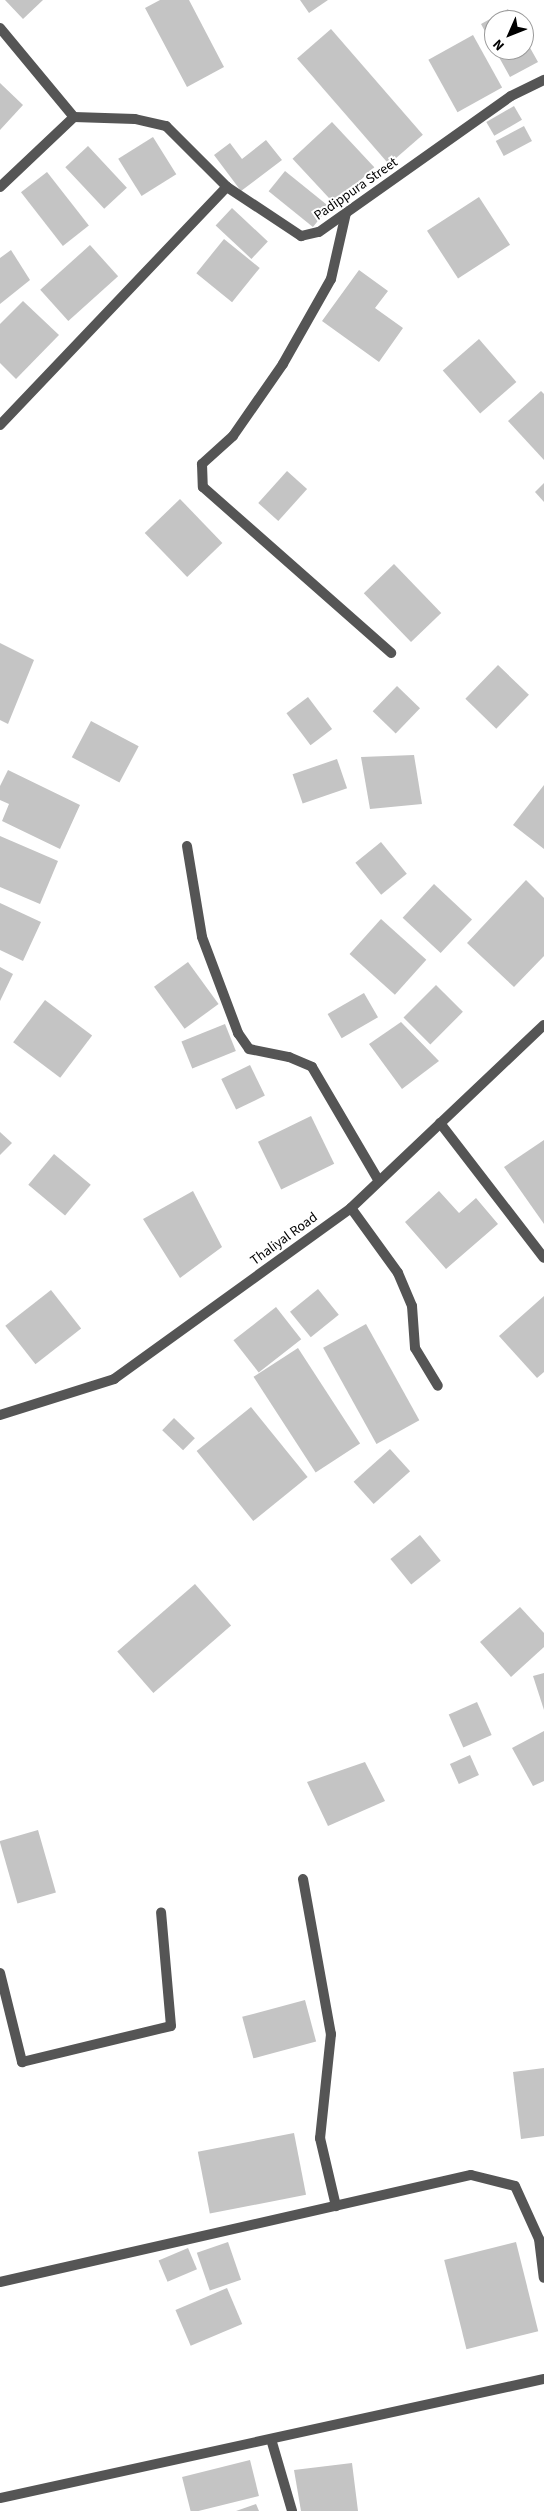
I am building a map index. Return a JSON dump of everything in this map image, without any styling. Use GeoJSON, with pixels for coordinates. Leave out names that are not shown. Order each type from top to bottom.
{"type":"FeatureCollection","features":[{"type":"Feature","properties":{"kind":"street"},"geometry":{"type":"LineString","coordinates":[[0,187],[74,117],[1,32]]}},
{"type":"Feature","properties":{"kind":"street","name":"Padippura Street"},"geometry":{"type":"LineString","coordinates":[[74,117],[135,119],[166,126],[227,187],[300,236],[319,232],[511,96],[544,80]]}},
{"type":"Feature","properties":{"kind":"street"},"geometry":{"type":"LineString","coordinates":[[0,425],[227,187]]}},
{"type":"Feature","properties":{"kind":"street"},"geometry":{"type":"LineString","coordinates":[[346,213],[331,279],[266,388],[233,436],[202,464],[203,487],[391,653]]}},
{"type":"Feature","properties":{"kind":"street"},"geometry":{"type":"LineString","coordinates":[[187,846],[202,937],[238,1033],[249,1049],[289,1057],[312,1067],[379,1181]]}},
{"type":"Feature","properties":{"kind":"street","name":"Thaliyal Road"},"geometry":{"type":"LineString","coordinates":[[0,1415],[114,1379],[351,1208],[544,1025]]}},
{"type":"Feature","properties":{"kind":"street"},"geometry":{"type":"LineString","coordinates":[[440,1123],[544,1258]]}},
{"type":"Feature","properties":{"kind":"street"},"geometry":{"type":"LineString","coordinates":[[351,1208],[398,1273],[412,1306],[415,1348],[438,1386]]}},
{"type":"Feature","properties":{"kind":"street"},"geometry":{"type":"LineString","coordinates":[[303,1879],[332,2034],[320,2138],[336,2206]]}},
{"type":"Feature","properties":{"kind":"street"},"geometry":{"type":"LineString","coordinates":[[0,1973],[22,2062],[171,2026],[161,1912]]}},
{"type":"Feature","properties":{"kind":"street"},"geometry":{"type":"LineString","coordinates":[[0,2282],[471,2175],[515,2186],[540,2239],[544,2278]]}},
{"type":"Feature","properties":{"kind":"street"},"geometry":{"type":"LineString","coordinates":[[0,2498],[544,2379]]}},
{"type":"Feature","properties":{"kind":"street"},"geometry":{"type":"LineString","coordinates":[[271,2439],[292,2511]]}},
{"type":"Feature","properties":{"kind":"building"},"geometry":{"type":"Polygon","coordinates":[[[5,0],[43,0],[23,19],[5,0]]]}},
{"type":"Feature","properties":{"kind":"building"},"geometry":{"type":"Polygon","coordinates":[[[160,0],[189,0],[224,67],[187,87],[145,8],[160,0]]]}},
{"type":"Feature","properties":{"kind":"building"},"geometry":{"type":"Polygon","coordinates":[[[300,0],[328,0],[309,13],[300,0]]]}},
{"type":"Feature","properties":{"kind":"building"},"geometry":{"type":"Polygon","coordinates":[[[331,29],[423,135],[389,164],[297,59],[331,29]]]}},
{"type":"Feature","properties":{"kind":"building"},"geometry":{"type":"Polygon","coordinates":[[[473,35],[484,55],[484,60],[487,60],[502,87],[457,112],[428,60],[473,35]]]}},
{"type":"Feature","properties":{"kind":"building"},"geometry":{"type":"Polygon","coordinates":[[[534,55],[538,62],[510,77],[501,60],[534,60],[534,55]]]}},
{"type":"Feature","properties":{"kind":"building"},"geometry":{"type":"Polygon","coordinates":[[[0,83],[23,105],[0,130],[0,83]]]}},
{"type":"Feature","properties":{"kind":"building"},"geometry":{"type":"Polygon","coordinates":[[[514,106],[522,120],[494,136],[486,122],[514,106]]]}},
{"type":"Feature","properties":{"kind":"building"},"geometry":{"type":"Polygon","coordinates":[[[332,122],[374,167],[335,204],[293,159],[332,122]]]}},
{"type":"Feature","properties":{"kind":"building"},"geometry":{"type":"Polygon","coordinates":[[[524,126],[532,141],[504,156],[496,141],[524,126]]]}},
{"type":"Feature","properties":{"kind":"building"},"geometry":{"type":"Polygon","coordinates":[[[153,137],[176,174],[142,196],[118,159],[153,137]]]}},
{"type":"Feature","properties":{"kind":"building"},"geometry":{"type":"Polygon","coordinates":[[[266,140],[282,160],[241,191],[214,155],[230,143],[242,159],[266,140]]]}},
{"type":"Feature","properties":{"kind":"building"},"geometry":{"type":"Polygon","coordinates":[[[88,146],[127,188],[104,209],[65,167],[88,146]]]}},
{"type":"Feature","properties":{"kind":"building"},"geometry":{"type":"Polygon","coordinates":[[[285,171],[329,207],[313,227],[269,191],[285,171]]]}},
{"type":"Feature","properties":{"kind":"building"},"geometry":{"type":"Polygon","coordinates":[[[47,172],[89,226],[63,246],[21,192],[47,172]]]}},
{"type":"Feature","properties":{"kind":"building"},"geometry":{"type":"Polygon","coordinates":[[[479,197],[510,245],[458,279],[427,231],[479,197]]]}},
{"type":"Feature","properties":{"kind":"building"},"geometry":{"type":"Polygon","coordinates":[[[232,208],[268,241],[251,259],[216,226],[232,208]]]}},
{"type":"Feature","properties":{"kind":"building"},"geometry":{"type":"Polygon","coordinates":[[[224,239],[260,268],[232,302],[196,273],[224,239]]]}},
{"type":"Feature","properties":{"kind":"building"},"geometry":{"type":"Polygon","coordinates":[[[90,245],[118,276],[68,321],[40,290],[90,245]]]}},
{"type":"Feature","properties":{"kind":"building"},"geometry":{"type":"Polygon","coordinates":[[[11,250],[30,280],[0,304],[0,258],[11,250]]]}},
{"type":"Feature","properties":{"kind":"building"},"geometry":{"type":"Polygon","coordinates":[[[359,270],[388,291],[375,308],[403,328],[379,362],[322,321],[359,270]]]}},
{"type":"Feature","properties":{"kind":"building"},"geometry":{"type":"Polygon","coordinates":[[[23,301],[59,335],[16,379],[0,363],[0,324],[23,301]]]}},
{"type":"Feature","properties":{"kind":"building"},"geometry":{"type":"Polygon","coordinates":[[[479,339],[516,382],[480,414],[443,370],[479,339]]]}},
{"type":"Feature","properties":{"kind":"building"},"geometry":{"type":"Polygon","coordinates":[[[541,391],[544,394],[544,460],[508,421],[541,391]]]}},
{"type":"Feature","properties":{"kind":"building"},"geometry":{"type":"Polygon","coordinates":[[[287,471],[307,489],[278,521],[258,503],[287,471]]]}},
{"type":"Feature","properties":{"kind":"building"},"geometry":{"type":"Polygon","coordinates":[[[544,483],[544,502],[535,492],[544,483]]]}},
{"type":"Feature","properties":{"kind":"building"},"geometry":{"type":"Polygon","coordinates":[[[180,499],[222,543],[187,577],[145,533],[180,499]]]}},
{"type":"Feature","properties":{"kind":"building"},"geometry":{"type":"Polygon","coordinates":[[[394,564],[441,613],[411,642],[364,593],[394,564]]]}},
{"type":"Feature","properties":{"kind":"building"},"geometry":{"type":"Polygon","coordinates":[[[0,643],[34,660],[8,724],[0,720],[0,643]]]}},
{"type":"Feature","properties":{"kind":"building"},"geometry":{"type":"Polygon","coordinates":[[[498,665],[529,695],[496,729],[465,699],[498,665]]]}},
{"type":"Feature","properties":{"kind":"building"},"geometry":{"type":"Polygon","coordinates":[[[397,686],[420,708],[396,733],[373,711],[397,686]]]}},
{"type":"Feature","properties":{"kind":"building"},"geometry":{"type":"Polygon","coordinates":[[[308,697],[332,729],[311,745],[286,713],[308,697]]]}},
{"type":"Feature","properties":{"kind":"building"},"geometry":{"type":"Polygon","coordinates":[[[91,721],[139,746],[119,783],[72,757],[91,721]]]}},
{"type":"Feature","properties":{"kind":"building"},"geometry":{"type":"Polygon","coordinates":[[[414,755],[422,804],[370,809],[361,757],[414,755]]]}},
{"type":"Feature","properties":{"kind":"building"},"geometry":{"type":"Polygon","coordinates":[[[337,759],[347,788],[303,804],[293,774],[337,759]]]}},
{"type":"Feature","properties":{"kind":"building"},"geometry":{"type":"Polygon","coordinates":[[[8,770],[80,805],[60,849],[2,821],[9,804],[0,800],[0,786],[8,770]]]}},
{"type":"Feature","properties":{"kind":"building"},"geometry":{"type":"Polygon","coordinates":[[[544,785],[544,849],[513,825],[544,785]]]}},
{"type":"Feature","properties":{"kind":"building"},"geometry":{"type":"Polygon","coordinates":[[[0,836],[58,861],[40,904],[0,887],[0,836]]]}},
{"type":"Feature","properties":{"kind":"building"},"geometry":{"type":"Polygon","coordinates":[[[381,842],[407,874],[381,895],[355,863],[381,842]]]}},
{"type":"Feature","properties":{"kind":"building"},"geometry":{"type":"Polygon","coordinates":[[[526,880],[544,898],[544,956],[514,987],[467,943],[526,880]]]}},
{"type":"Feature","properties":{"kind":"building"},"geometry":{"type":"Polygon","coordinates":[[[434,884],[472,919],[441,953],[403,918],[434,884]]]}},
{"type":"Feature","properties":{"kind":"building"},"geometry":{"type":"Polygon","coordinates":[[[0,903],[41,922],[23,961],[0,950],[0,903]]]}},
{"type":"Feature","properties":{"kind":"building"},"geometry":{"type":"Polygon","coordinates":[[[381,919],[426,960],[395,995],[350,954],[381,919]]]}},
{"type":"Feature","properties":{"kind":"building"},"geometry":{"type":"Polygon","coordinates":[[[188,962],[219,1004],[185,1029],[154,987],[188,962]]]}},
{"type":"Feature","properties":{"kind":"building"},"geometry":{"type":"Polygon","coordinates":[[[0,967],[13,974],[0,1001],[0,967]]]}},
{"type":"Feature","properties":{"kind":"building"},"geometry":{"type":"Polygon","coordinates":[[[436,985],[463,1012],[430,1044],[403,1018],[436,985]]]}},
{"type":"Feature","properties":{"kind":"building"},"geometry":{"type":"Polygon","coordinates":[[[364,993],[378,1017],[342,1038],[328,1014],[364,993]]]}},
{"type":"Feature","properties":{"kind":"building"},"geometry":{"type":"Polygon","coordinates":[[[45,1000],[92,1036],[60,1078],[13,1042],[45,1000]]]}},
{"type":"Feature","properties":{"kind":"building"},"geometry":{"type":"Polygon","coordinates":[[[401,1022],[439,1061],[402,1089],[369,1044],[401,1022]]]}},
{"type":"Feature","properties":{"kind":"building"},"geometry":{"type":"Polygon","coordinates":[[[225,1024],[236,1051],[192,1068],[181,1042],[225,1024]]]}},
{"type":"Feature","properties":{"kind":"building"},"geometry":{"type":"Polygon","coordinates":[[[250,1065],[265,1096],[236,1110],[221,1079],[250,1065]]]}},
{"type":"Feature","properties":{"kind":"building"},"geometry":{"type":"Polygon","coordinates":[[[311,1116],[334,1164],[281,1189],[258,1142],[311,1116]]]}},
{"type":"Feature","properties":{"kind":"building"},"geometry":{"type":"Polygon","coordinates":[[[0,1132],[12,1143],[0,1155],[0,1132]]]}},
{"type":"Feature","properties":{"kind":"building"},"geometry":{"type":"Polygon","coordinates":[[[544,1140],[544,1224],[504,1167],[544,1140]]]}},
{"type":"Feature","properties":{"kind":"building"},"geometry":{"type":"Polygon","coordinates":[[[54,1154],[91,1185],[65,1215],[28,1185],[54,1154]]]}},
{"type":"Feature","properties":{"kind":"building"},"geometry":{"type":"Polygon","coordinates":[[[193,1191],[222,1247],[180,1278],[143,1219],[193,1191]]]}},
{"type":"Feature","properties":{"kind":"building"},"geometry":{"type":"Polygon","coordinates":[[[439,1191],[459,1213],[476,1198],[498,1224],[446,1269],[405,1222],[439,1191]]]}},
{"type":"Feature","properties":{"kind":"building"},"geometry":{"type":"Polygon","coordinates":[[[318,1289],[339,1315],[311,1337],[290,1312],[318,1289]]]}},
{"type":"Feature","properties":{"kind":"building"},"geometry":{"type":"Polygon","coordinates":[[[51,1290],[81,1329],[35,1364],[5,1326],[51,1290]]]}},
{"type":"Feature","properties":{"kind":"building"},"geometry":{"type":"Polygon","coordinates":[[[544,1296],[544,1372],[537,1378],[499,1336],[544,1296]]]}},
{"type":"Feature","properties":{"kind":"building"},"geometry":{"type":"Polygon","coordinates":[[[276,1307],[301,1339],[259,1373],[233,1340],[276,1307]]]}},
{"type":"Feature","properties":{"kind":"building"},"geometry":{"type":"Polygon","coordinates":[[[366,1324],[419,1420],[376,1444],[323,1348],[366,1324]]]}},
{"type":"Feature","properties":{"kind":"building"},"geometry":{"type":"Polygon","coordinates":[[[298,1348],[360,1444],[316,1472],[254,1377],[298,1348]]]}},
{"type":"Feature","properties":{"kind":"building"},"geometry":{"type":"Polygon","coordinates":[[[251,1407],[308,1477],[253,1521],[197,1451],[251,1407]]]}},
{"type":"Feature","properties":{"kind":"building"},"geometry":{"type":"Polygon","coordinates":[[[174,1418],[195,1438],[183,1450],[162,1430],[174,1418]]]}},
{"type":"Feature","properties":{"kind":"building"},"geometry":{"type":"Polygon","coordinates":[[[390,1449],[410,1471],[374,1504],[354,1482],[390,1449]]]}},
{"type":"Feature","properties":{"kind":"building"},"geometry":{"type":"Polygon","coordinates":[[[420,1535],[441,1561],[411,1585],[390,1559],[420,1535]]]}},
{"type":"Feature","properties":{"kind":"building"},"geometry":{"type":"Polygon","coordinates":[[[195,1584],[231,1626],[153,1693],[117,1652],[195,1584]]]}},
{"type":"Feature","properties":{"kind":"building"},"geometry":{"type":"Polygon","coordinates":[[[520,1607],[544,1633],[544,1647],[511,1677],[480,1642],[520,1607]]]}},
{"type":"Feature","properties":{"kind":"building"},"geometry":{"type":"Polygon","coordinates":[[[544,1673],[544,1710],[533,1676],[544,1673]]]}},
{"type":"Feature","properties":{"kind":"building"},"geometry":{"type":"Polygon","coordinates":[[[477,1702],[492,1735],[463,1747],[449,1715],[477,1702]]]}},
{"type":"Feature","properties":{"kind":"building"},"geometry":{"type":"Polygon","coordinates":[[[544,1731],[544,1781],[533,1786],[512,1748],[544,1731]]]}},
{"type":"Feature","properties":{"kind":"building"},"geometry":{"type":"Polygon","coordinates":[[[470,1755],[479,1775],[459,1784],[450,1764],[470,1755]]]}},
{"type":"Feature","properties":{"kind":"building"},"geometry":{"type":"Polygon","coordinates":[[[365,1762],[385,1801],[328,1826],[307,1782],[365,1762]]]}},
{"type":"Feature","properties":{"kind":"building"},"geometry":{"type":"Polygon","coordinates":[[[38,1830],[56,1892],[17,1904],[0,1841],[38,1830]]]}},
{"type":"Feature","properties":{"kind":"building"},"geometry":{"type":"Polygon","coordinates":[[[305,2000],[316,2042],[253,2058],[242,2017],[305,2000]]]}},
{"type":"Feature","properties":{"kind":"building"},"geometry":{"type":"Polygon","coordinates":[[[544,2068],[544,2136],[521,2139],[513,2072],[544,2068]]]}},
{"type":"Feature","properties":{"kind":"building"},"geometry":{"type":"Polygon","coordinates":[[[294,2133],[306,2195],[210,2214],[198,2152],[294,2133]]]}},
{"type":"Feature","properties":{"kind":"building"},"geometry":{"type":"Polygon","coordinates":[[[228,2242],[241,2280],[210,2291],[197,2253],[228,2242]]]}},
{"type":"Feature","properties":{"kind":"building"},"geometry":{"type":"Polygon","coordinates":[[[516,2242],[538,2331],[466,2349],[444,2260],[516,2242]]]}},
{"type":"Feature","properties":{"kind":"building"},"geometry":{"type":"Polygon","coordinates":[[[188,2248],[197,2269],[168,2282],[159,2261],[188,2248]]]}},
{"type":"Feature","properties":{"kind":"building"},"geometry":{"type":"Polygon","coordinates":[[[227,2288],[242,2324],[191,2346],[175,2310],[227,2288]]]}},
{"type":"Feature","properties":{"kind":"building"},"geometry":{"type":"Polygon","coordinates":[[[250,2460],[259,2496],[198,2511],[191,2511],[182,2477],[250,2460]]]}},
{"type":"Feature","properties":{"kind":"building"},"geometry":{"type":"Polygon","coordinates":[[[352,2463],[358,2511],[301,2511],[294,2470],[352,2463]]]}},
{"type":"Feature","properties":{"kind":"building"},"geometry":{"type":"Polygon","coordinates":[[[256,2504],[259,2511],[236,2511],[256,2504]]]}}]}
